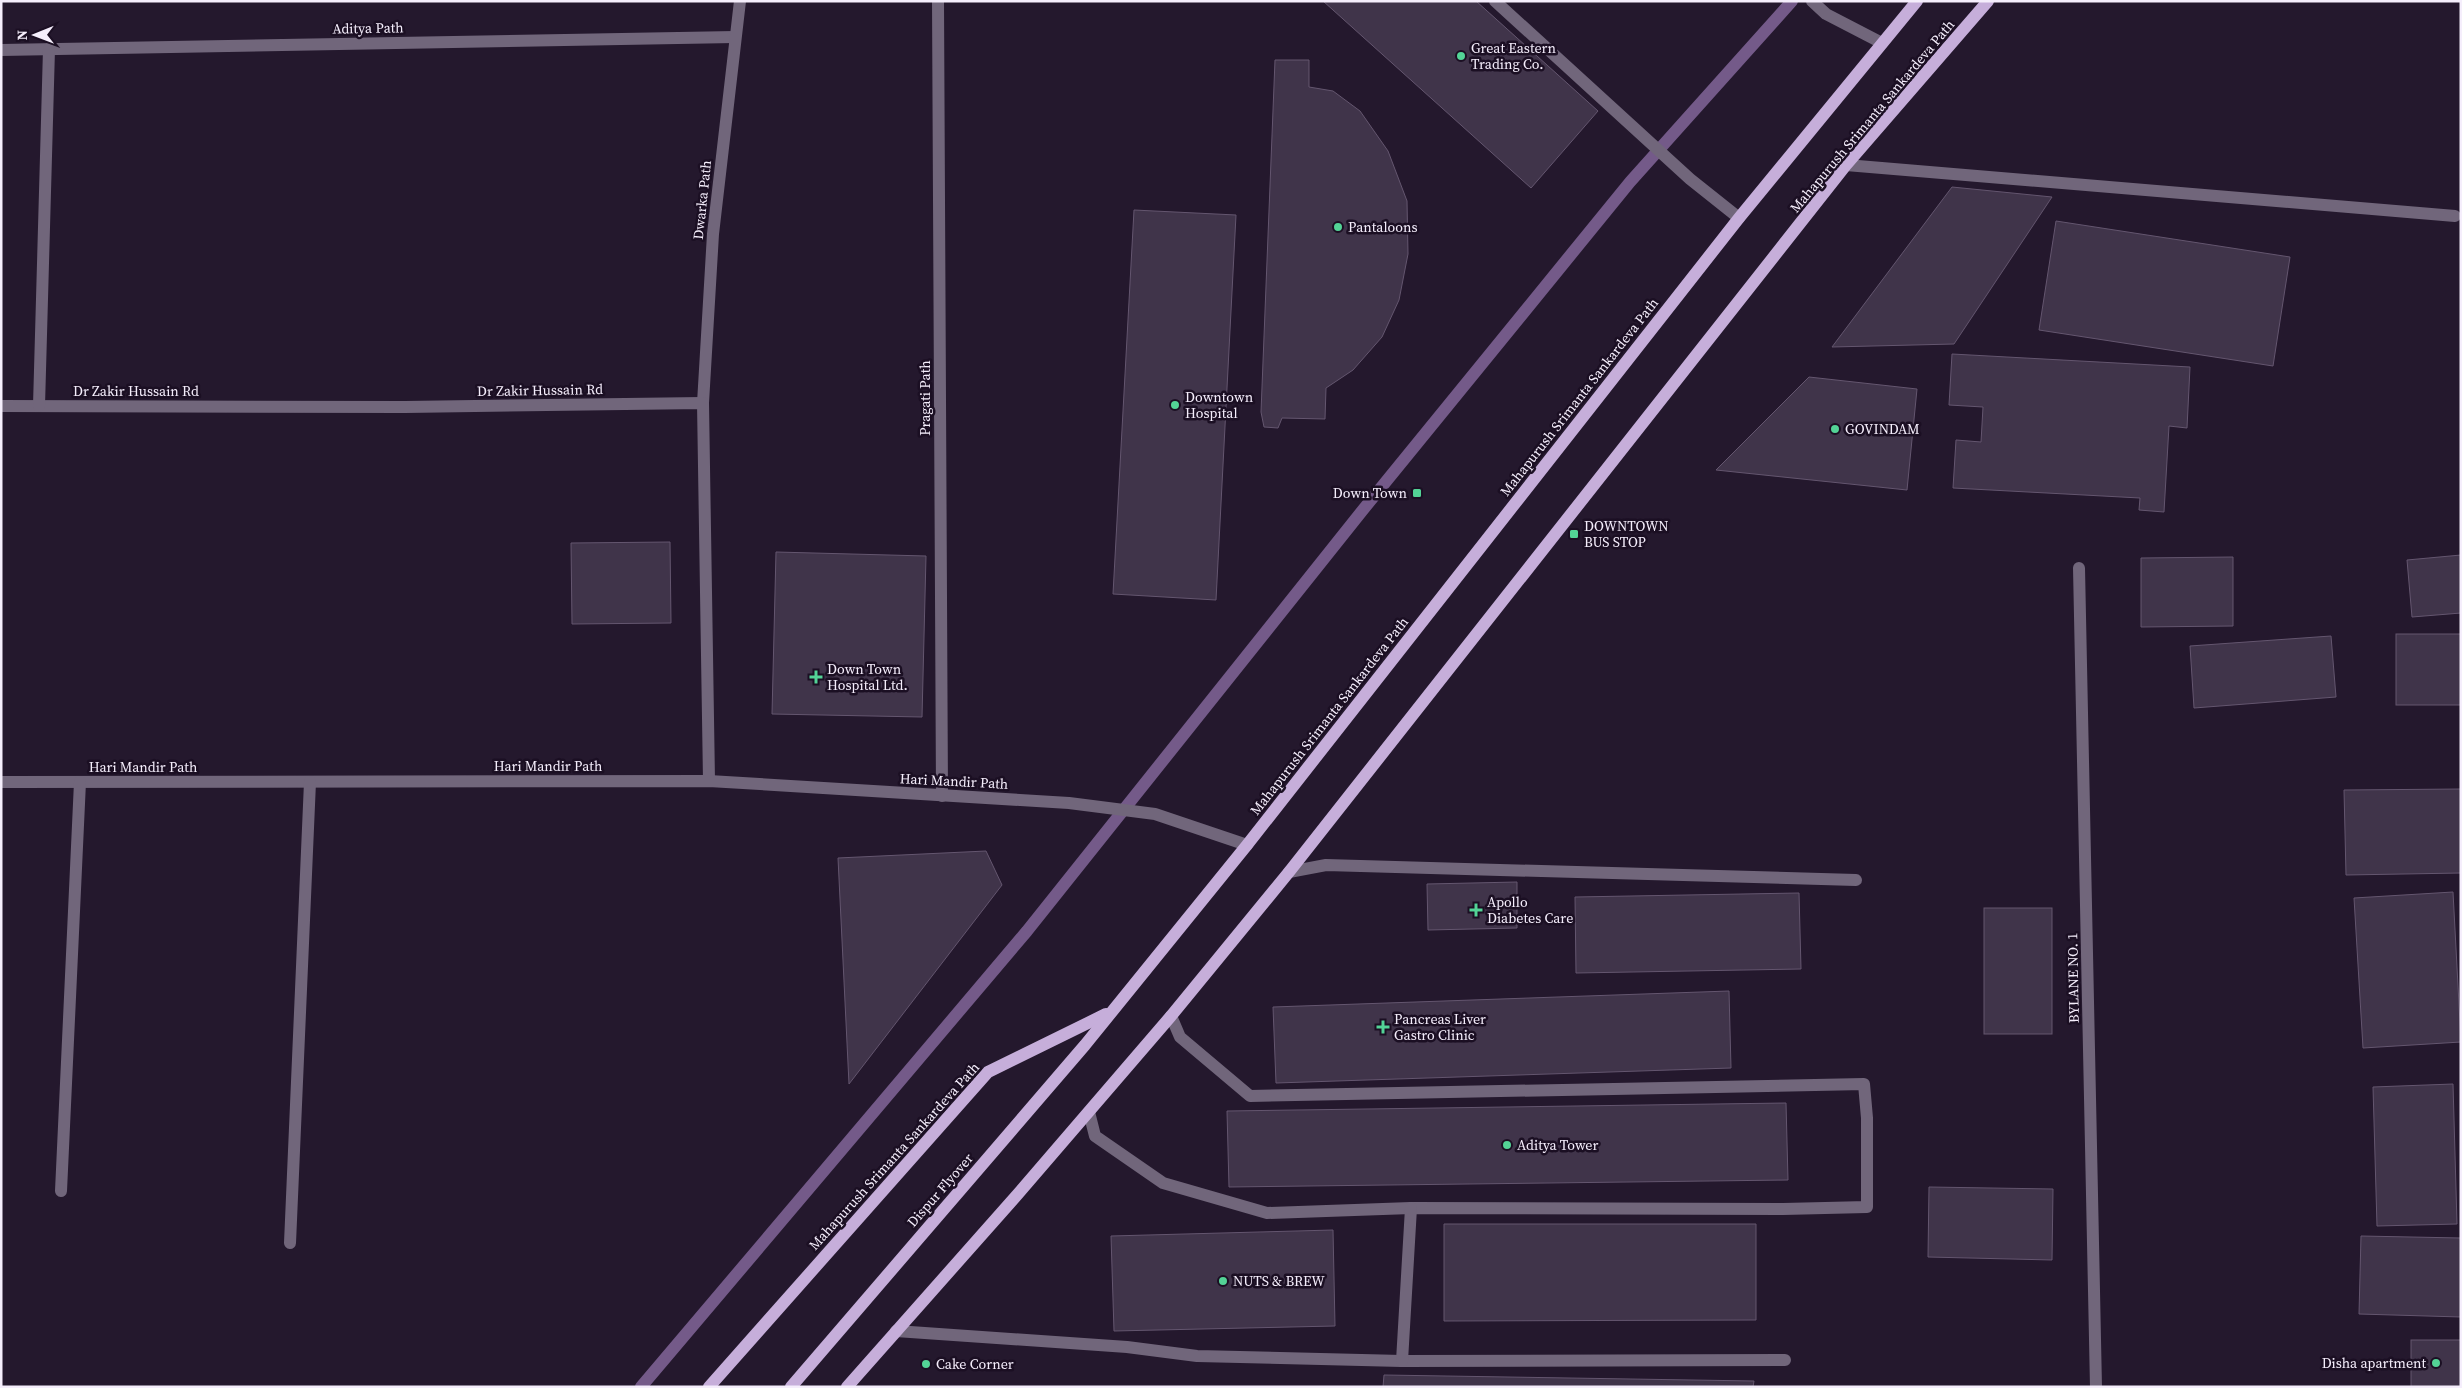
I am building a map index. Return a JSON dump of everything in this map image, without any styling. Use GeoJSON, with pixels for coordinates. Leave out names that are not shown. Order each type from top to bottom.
{"type":"FeatureCollection","features":[{"type":"Feature","properties":{"kind":"main road","name":"Mahapurush Srimanta Sankardeva Path"},"geometry":{"type":"LineString","coordinates":[[709,1387],[988,1072],[1111,1012],[1247,845],[1739,218],[1917,1]]}},
{"type":"Feature","properties":{"kind":"main road","name":"Mahapurush Srimanta Sankardeva Path"},"geometry":{"type":"LineString","coordinates":[[847,1387],[1171,1016],[1289,872],[1846,165],[1988,1]]}},
{"type":"Feature","properties":{"kind":"main road","name":"Dispur Flyover"},"geometry":{"type":"LineString","coordinates":[[791,1387],[1111,1012]]}},
{"type":"Feature","properties":{"kind":"street","name":"Dwarka Path"},"geometry":{"type":"LineString","coordinates":[[703,403],[713,234],[740,1]]}},
{"type":"Feature","properties":{"kind":"street","name":"Pragati Path"},"geometry":{"type":"LineString","coordinates":[[938,1],[942,796]]}},
{"type":"Feature","properties":{"kind":"street"},"geometry":{"type":"LineString","coordinates":[[1495,1],[1684,174],[1739,218]]}},
{"type":"Feature","properties":{"kind":"street"},"geometry":{"type":"LineString","coordinates":[[1816,5],[1826,14],[1882,44]]}},
{"type":"Feature","properties":{"kind":"street","name":"Aditya Path"},"geometry":{"type":"LineString","coordinates":[[1,50],[735,37]]}},
{"type":"Feature","properties":{"kind":"street"},"geometry":{"type":"LineString","coordinates":[[39,406],[49,49]]}},
{"type":"Feature","properties":{"kind":"street"},"geometry":{"type":"LineString","coordinates":[[1846,165],[2455,216]]}},
{"type":"Feature","properties":{"kind":"street"},"geometry":{"type":"LineString","coordinates":[[703,403],[709,781]]}},
{"type":"Feature","properties":{"kind":"street","name":"Dr Zakir Hussain Rd"},"geometry":{"type":"LineString","coordinates":[[1,406],[405,407],[703,403]]}},
{"type":"Feature","properties":{"kind":"street","name":"BYLANE NO. 1"},"geometry":{"type":"LineString","coordinates":[[2079,568],[2096,1387]]}},
{"type":"Feature","properties":{"kind":"street","name":"Hari Mandir Path"},"geometry":{"type":"LineString","coordinates":[[1,782],[709,781],[1094,806],[1152,813],[1247,845]]}},
{"type":"Feature","properties":{"kind":"street"},"geometry":{"type":"LineString","coordinates":[[61,1192],[80,782]]}},
{"type":"Feature","properties":{"kind":"street"},"geometry":{"type":"LineString","coordinates":[[290,1243],[310,782]]}},
{"type":"Feature","properties":{"kind":"street"},"geometry":{"type":"LineString","coordinates":[[1289,872],[1326,865],[1856,880]]}},
{"type":"Feature","properties":{"kind":"street"},"geometry":{"type":"LineString","coordinates":[[1089,1112],[1095,1136],[1163,1183],[1267,1213],[1411,1208],[1783,1209],[1867,1207],[1867,1118],[1864,1084],[1250,1096],[1180,1037],[1171,1016]]}},
{"type":"Feature","properties":{"kind":"street"},"geometry":{"type":"LineString","coordinates":[[1402,1361],[1411,1208]]}},
{"type":"Feature","properties":{"kind":"street"},"geometry":{"type":"LineString","coordinates":[[896,1331],[1127,1347],[1197,1356],[1402,1361],[1785,1360]]}},
{"type":"Feature","properties":{"kind":"building","name":"Great Eastern Trading Co."},"geometry":{"type":"Polygon","coordinates":[[[1323,1],[1476,1],[1598,111],[1531,188],[1323,1]]]}},
{"type":"Feature","properties":{"kind":"building","name":"Pantaloons"},"geometry":{"type":"Polygon","coordinates":[[[1275,60],[1309,60],[1309,87],[1333,91],[1360,111],[1388,151],[1407,201],[1408,254],[1399,300],[1382,337],[1353,370],[1326,388],[1325,419],[1282,418],[1278,428],[1264,427],[1261,412],[1275,60]]]}},
{"type":"Feature","properties":{"kind":"building"},"geometry":{"type":"Polygon","coordinates":[[[1952,187],[2052,197],[1954,344],[1832,347],[1952,187]]]}},
{"type":"Feature","properties":{"kind":"building","name":"Downtown Hospital"},"geometry":{"type":"Polygon","coordinates":[[[1134,210],[1236,215],[1216,600],[1113,594],[1134,210]]]}},
{"type":"Feature","properties":{"kind":"building"},"geometry":{"type":"Polygon","coordinates":[[[2056,221],[2290,257],[2273,366],[2039,330],[2056,221]]]}},
{"type":"Feature","properties":{"kind":"building"},"geometry":{"type":"Polygon","coordinates":[[[1952,354],[2190,367],[2187,428],[2169,426],[2164,512],[2139,510],[2140,498],[1953,488],[1956,440],[1981,442],[1983,407],[1949,405],[1952,354]]]}},
{"type":"Feature","properties":{"kind":"building","name":"GOVINDAM"},"geometry":{"type":"Polygon","coordinates":[[[1809,377],[1917,389],[1907,490],[1716,470],[1809,377]]]}},
{"type":"Feature","properties":{"kind":"building"},"geometry":{"type":"Polygon","coordinates":[[[670,542],[671,623],[572,624],[571,543],[670,542]]]}},
{"type":"Feature","properties":{"kind":"building"},"geometry":{"type":"Polygon","coordinates":[[[776,552],[926,556],[922,717],[772,714],[776,552]]]}},
{"type":"Feature","properties":{"kind":"building"},"geometry":{"type":"Polygon","coordinates":[[[2461,555],[2461,613],[2412,617],[2407,560],[2461,555]]]}},
{"type":"Feature","properties":{"kind":"building"},"geometry":{"type":"Polygon","coordinates":[[[2233,557],[2233,626],[2141,627],[2141,558],[2233,557]]]}},
{"type":"Feature","properties":{"kind":"building"},"geometry":{"type":"Polygon","coordinates":[[[2396,634],[2461,634],[2461,705],[2396,705],[2396,634]]]}},
{"type":"Feature","properties":{"kind":"building"},"geometry":{"type":"Polygon","coordinates":[[[2331,636],[2336,697],[2194,708],[2190,646],[2331,636]]]}},
{"type":"Feature","properties":{"kind":"building"},"geometry":{"type":"Polygon","coordinates":[[[2461,789],[2461,873],[2346,875],[2344,790],[2461,789]]]}},
{"type":"Feature","properties":{"kind":"building"},"geometry":{"type":"Polygon","coordinates":[[[986,851],[1002,885],[849,1084],[838,858],[986,851]]]}},
{"type":"Feature","properties":{"kind":"building"},"geometry":{"type":"Polygon","coordinates":[[[1517,882],[1517,928],[1428,930],[1427,884],[1517,882]]]}},
{"type":"Feature","properties":{"kind":"building"},"geometry":{"type":"Polygon","coordinates":[[[2453,892],[2461,1042],[2363,1048],[2354,898],[2453,892]]]}},
{"type":"Feature","properties":{"kind":"building"},"geometry":{"type":"Polygon","coordinates":[[[1799,893],[1801,969],[1576,973],[1575,897],[1799,893]]]}},
{"type":"Feature","properties":{"kind":"building"},"geometry":{"type":"Polygon","coordinates":[[[1984,908],[2052,908],[2052,1034],[1984,1034],[1984,908]]]}},
{"type":"Feature","properties":{"kind":"building"},"geometry":{"type":"Polygon","coordinates":[[[1729,991],[1731,1068],[1276,1083],[1273,1007],[1729,991]]]}},
{"type":"Feature","properties":{"kind":"building"},"geometry":{"type":"Polygon","coordinates":[[[2453,1084],[2457,1224],[2377,1226],[2373,1087],[2453,1084]]]}},
{"type":"Feature","properties":{"kind":"building","name":"Aditya Tower"},"geometry":{"type":"Polygon","coordinates":[[[1786,1103],[1788,1180],[1229,1187],[1227,1111],[1786,1103]]]}},
{"type":"Feature","properties":{"kind":"building"},"geometry":{"type":"Polygon","coordinates":[[[1929,1187],[2053,1189],[2052,1260],[1928,1257],[1929,1187]]]}},
{"type":"Feature","properties":{"kind":"building"},"geometry":{"type":"Polygon","coordinates":[[[1444,1224],[1756,1224],[1756,1320],[1444,1321],[1444,1224]]]}},
{"type":"Feature","properties":{"kind":"building","name":"NUTS & BREW"},"geometry":{"type":"Polygon","coordinates":[[[1333,1230],[1335,1326],[1114,1331],[1111,1236],[1333,1230]]]}},
{"type":"Feature","properties":{"kind":"building"},"geometry":{"type":"Polygon","coordinates":[[[2361,1236],[2461,1238],[2461,1317],[2359,1314],[2361,1236]]]}},
{"type":"Feature","properties":{"kind":"building","name":"Disha apartment"},"geometry":{"type":"Polygon","coordinates":[[[2411,1340],[2461,1340],[2461,1387],[2411,1387],[2411,1340]]]}},
{"type":"Feature","properties":{"kind":"building"},"geometry":{"type":"Polygon","coordinates":[[[1384,1375],[1754,1381],[1753,1387],[1383,1387],[1384,1375]]]}},
{"type":"Feature","properties":{"kind":"waterway"},"geometry":{"type":"LineString","coordinates":[[641,1387],[1027,931],[1362,511],[1630,182],[1792,1]]}},
{"type":"Feature","properties":{"kind":"place","name":"Great Eastern Trading Co."},"geometry":{"type":"Point","coordinates":[1461,56]}},
{"type":"Feature","properties":{"kind":"place","name":"Pantaloons"},"geometry":{"type":"Point","coordinates":[1338,227]}},
{"type":"Feature","properties":{"kind":"place","name":"Downtown Hospital"},"geometry":{"type":"Point","coordinates":[1175,405]}},
{"type":"Feature","properties":{"kind":"place","name":"GOVINDAM"},"geometry":{"type":"Point","coordinates":[1835,429]}},
{"type":"Feature","properties":{"kind":"place","name":"Down Town"},"geometry":{"type":"Point","coordinates":[1417,493]}},
{"type":"Feature","properties":{"kind":"place","name":"DOWNTOWN BUS STOP"},"geometry":{"type":"Point","coordinates":[1574,534]}},
{"type":"Feature","properties":{"kind":"place","name":"Down Town Hospital Ltd."},"geometry":{"type":"Point","coordinates":[816,677]}},
{"type":"Feature","properties":{"kind":"place","name":"Apollo Diabetes Care"},"geometry":{"type":"Point","coordinates":[1476,910]}},
{"type":"Feature","properties":{"kind":"place","name":"Pancreas Liver Gastro Clinic"},"geometry":{"type":"Point","coordinates":[1383,1027]}},
{"type":"Feature","properties":{"kind":"place","name":"Aditya Tower"},"geometry":{"type":"Point","coordinates":[1507,1145]}},
{"type":"Feature","properties":{"kind":"place","name":"NUTS & BREW"},"geometry":{"type":"Point","coordinates":[1223,1281]}},
{"type":"Feature","properties":{"kind":"place","name":"Disha apartment"},"geometry":{"type":"Point","coordinates":[2436,1363]}},
{"type":"Feature","properties":{"kind":"place","name":"Cake Corner"},"geometry":{"type":"Point","coordinates":[926,1364]}}]}
